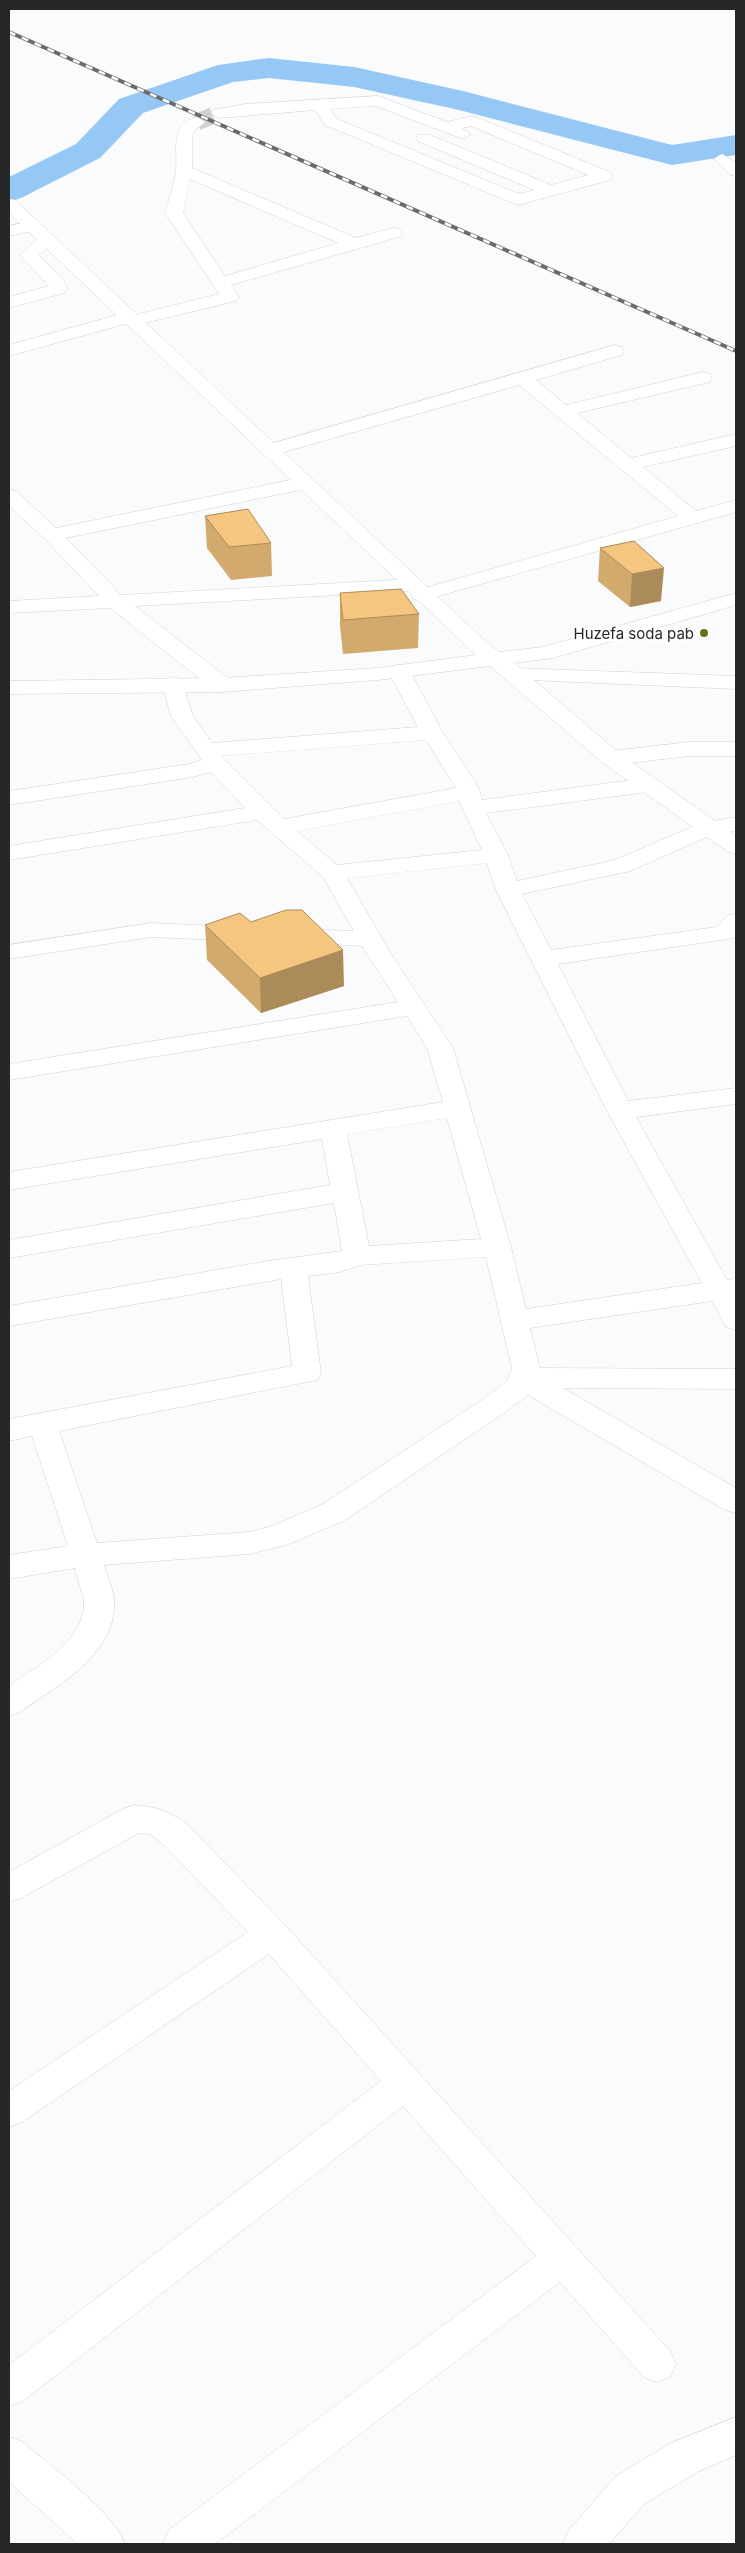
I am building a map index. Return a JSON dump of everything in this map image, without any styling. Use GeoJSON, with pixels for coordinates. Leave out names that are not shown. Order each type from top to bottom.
{"type":"FeatureCollection","features":[{"type":"Feature","properties":{"kind":"street"},"geometry":{"type":"LineString","coordinates":[[219,113],[244,109],[378,101],[446,127],[472,120],[604,176],[522,200],[514,199],[331,122],[320,105]]}},
{"type":"Feature","properties":{"kind":"street"},"geometry":{"type":"LineString","coordinates":[[342,104],[378,119]]}},
{"type":"Feature","properties":{"kind":"street"},"geometry":{"type":"LineString","coordinates":[[9,351],[130,319],[230,297],[222,282],[174,213],[184,170],[184,138],[187,129],[197,122]]}},
{"type":"Feature","properties":{"kind":"street"},"geometry":{"type":"LineString","coordinates":[[405,130],[550,191]]}},
{"type":"Feature","properties":{"kind":"street"},"geometry":{"type":"LineString","coordinates":[[722,158],[736,171]]}},
{"type":"Feature","properties":{"kind":"street"},"geometry":{"type":"LineString","coordinates":[[184,170],[355,244]]}},
{"type":"Feature","properties":{"kind":"street"},"geometry":{"type":"LineString","coordinates":[[9,204],[417,590],[494,659],[514,674],[610,758],[736,847]]}},
{"type":"Feature","properties":{"kind":"street"},"geometry":{"type":"LineString","coordinates":[[9,231],[31,226]]}},
{"type":"Feature","properties":{"kind":"street"},"geometry":{"type":"LineString","coordinates":[[222,282],[393,233]]}},
{"type":"Feature","properties":{"kind":"street"},"geometry":{"type":"LineString","coordinates":[[9,304],[58,289],[58,285],[29,255],[47,240]]}},
{"type":"Feature","properties":{"kind":"street"},"geometry":{"type":"LineString","coordinates":[[270,450],[615,351]]}},
{"type":"Feature","properties":{"kind":"street"},"geometry":{"type":"LineString","coordinates":[[522,378],[692,518]]}},
{"type":"Feature","properties":{"kind":"street"},"geometry":{"type":"LineString","coordinates":[[563,411],[703,378]]}},
{"type":"Feature","properties":{"kind":"street"},"geometry":{"type":"LineString","coordinates":[[628,465],[736,440]]}},
{"type":"Feature","properties":{"kind":"street"},"geometry":{"type":"LineString","coordinates":[[52,535],[305,484]]}},
{"type":"Feature","properties":{"kind":"street"},"geometry":{"type":"LineString","coordinates":[[9,494],[52,535],[116,602],[222,685]]}},
{"type":"Feature","properties":{"kind":"street"},"geometry":{"type":"LineString","coordinates":[[9,607],[417,590],[736,506]]}},
{"type":"Feature","properties":{"kind":"street"},"geometry":{"type":"LineString","coordinates":[[9,688],[172,684],[222,685],[399,671],[546,653],[736,599]]}},
{"type":"Feature","properties":{"kind":"street"},"geometry":{"type":"LineString","coordinates":[[399,671],[470,800],[496,854],[508,890],[620,1111],[729,1289],[736,1320]]}},
{"type":"Feature","properties":{"kind":"street"},"geometry":{"type":"LineString","coordinates":[[514,674],[736,683]]}},
{"type":"Feature","properties":{"kind":"street"},"geometry":{"type":"LineString","coordinates":[[9,1567],[86,1555],[250,1543],[278,1536],[334,1512],[508,1396],[518,1387],[526,1369],[497,1247],[440,1048],[370,939],[332,873],[271,819],[210,757],[182,716],[172,684]]}},
{"type":"Feature","properties":{"kind":"street"},"geometry":{"type":"LineString","coordinates":[[9,798],[192,770],[210,757],[432,733]]}},
{"type":"Feature","properties":{"kind":"street"},"geometry":{"type":"LineString","coordinates":[[610,758],[690,749],[736,749]]}},
{"type":"Feature","properties":{"kind":"street"},"geometry":{"type":"LineString","coordinates":[[9,853],[271,819],[648,785]]}},
{"type":"Feature","properties":{"kind":"street"},"geometry":{"type":"LineString","coordinates":[[508,890],[622,866],[709,828],[736,824]]}},
{"type":"Feature","properties":{"kind":"street"},"geometry":{"type":"LineString","coordinates":[[332,873],[496,854]]}},
{"type":"Feature","properties":{"kind":"street"},"geometry":{"type":"LineString","coordinates":[[9,952],[151,930],[370,939]]}},
{"type":"Feature","properties":{"kind":"street"},"geometry":{"type":"LineString","coordinates":[[543,959],[733,934]]}},
{"type":"Feature","properties":{"kind":"street"},"geometry":{"type":"LineString","coordinates":[[9,1072],[414,1008]]}},
{"type":"Feature","properties":{"kind":"street"},"geometry":{"type":"LineString","coordinates":[[620,1111],[736,1096]]}},
{"type":"Feature","properties":{"kind":"street"},"geometry":{"type":"LineString","coordinates":[[9,1181],[457,1108]]}},
{"type":"Feature","properties":{"kind":"street"},"geometry":{"type":"LineString","coordinates":[[333,1129],[356,1256]]}},
{"type":"Feature","properties":{"kind":"street"},"geometry":{"type":"LineString","coordinates":[[9,1249],[345,1192]]}},
{"type":"Feature","properties":{"kind":"street"},"geometry":{"type":"LineString","coordinates":[[9,1316],[293,1268],[340,1263],[356,1256],[497,1247]]}},
{"type":"Feature","properties":{"kind":"street"},"geometry":{"type":"LineString","coordinates":[[9,1430],[307,1372],[293,1268]]}},
{"type":"Feature","properties":{"kind":"street"},"geometry":{"type":"LineString","coordinates":[[514,1320],[729,1289]]}},
{"type":"Feature","properties":{"kind":"street"},"geometry":{"type":"LineString","coordinates":[[522,1378],[736,1379]]}},
{"type":"Feature","properties":{"kind":"street"},"geometry":{"type":"LineString","coordinates":[[522,1378],[736,1502]]}},
{"type":"Feature","properties":{"kind":"street"},"geometry":{"type":"LineString","coordinates":[[9,1703],[72,1658],[94,1629],[99,1602],[86,1555],[42,1424]]}},
{"type":"Feature","properties":{"kind":"street"},"geometry":{"type":"LineString","coordinates":[[9,1888],[135,1819],[157,1821],[174,1833],[272,1934],[657,2364]]}},
{"type":"Feature","properties":{"kind":"street"},"geometry":{"type":"LineString","coordinates":[[9,2110],[272,1934]]}},
{"type":"Feature","properties":{"kind":"street"},"geometry":{"type":"LineString","coordinates":[[9,2388],[405,2084]]}},
{"type":"Feature","properties":{"kind":"street"},"geometry":{"type":"LineString","coordinates":[[183,2544],[562,2259]]}},
{"type":"Feature","properties":{"kind":"street"},"geometry":{"type":"LineString","coordinates":[[583,2544],[630,2490],[685,2457],[736,2438]]}},
{"type":"Feature","properties":{"kind":"street"},"geometry":{"type":"LineString","coordinates":[[9,2456],[87,2525],[105,2544]]}},
{"type":"Feature","properties":{"kind":"building"},"geometry":{"type":"Polygon","coordinates":[[[248,509],[271,543],[229,547],[205,516],[248,509]]]}},
{"type":"Feature","properties":{"kind":"building"},"geometry":{"type":"Polygon","coordinates":[[[634,541],[664,568],[632,574],[600,548],[634,541]]]}},
{"type":"Feature","properties":{"kind":"building"},"geometry":{"type":"Polygon","coordinates":[[[401,589],[419,614],[343,620],[340,593],[401,589]]]}},
{"type":"Feature","properties":{"kind":"building"},"geometry":{"type":"Polygon","coordinates":[[[286,910],[302,910],[343,950],[260,978],[205,925],[240,913],[251,922],[286,910]]]}},
{"type":"Feature","properties":{"kind":"waterway"},"geometry":{"type":"LineString","coordinates":[[9,191],[88,151],[131,106],[230,72],[269,68],[354,77],[463,101],[672,155],[736,145]]}},
{"type":"Feature","properties":{"kind":"tunnel"},"geometry":{"type":"LineString","coordinates":[[197,122],[219,113]]}},
{"type":"Feature","properties":{"kind":"railway"},"geometry":{"type":"LineString","coordinates":[[9,32],[736,351]]}},
{"type":"Feature","properties":{"kind":"place","name":"Huzefa soda pab"},"geometry":{"type":"Point","coordinates":[704,633]}}]}
